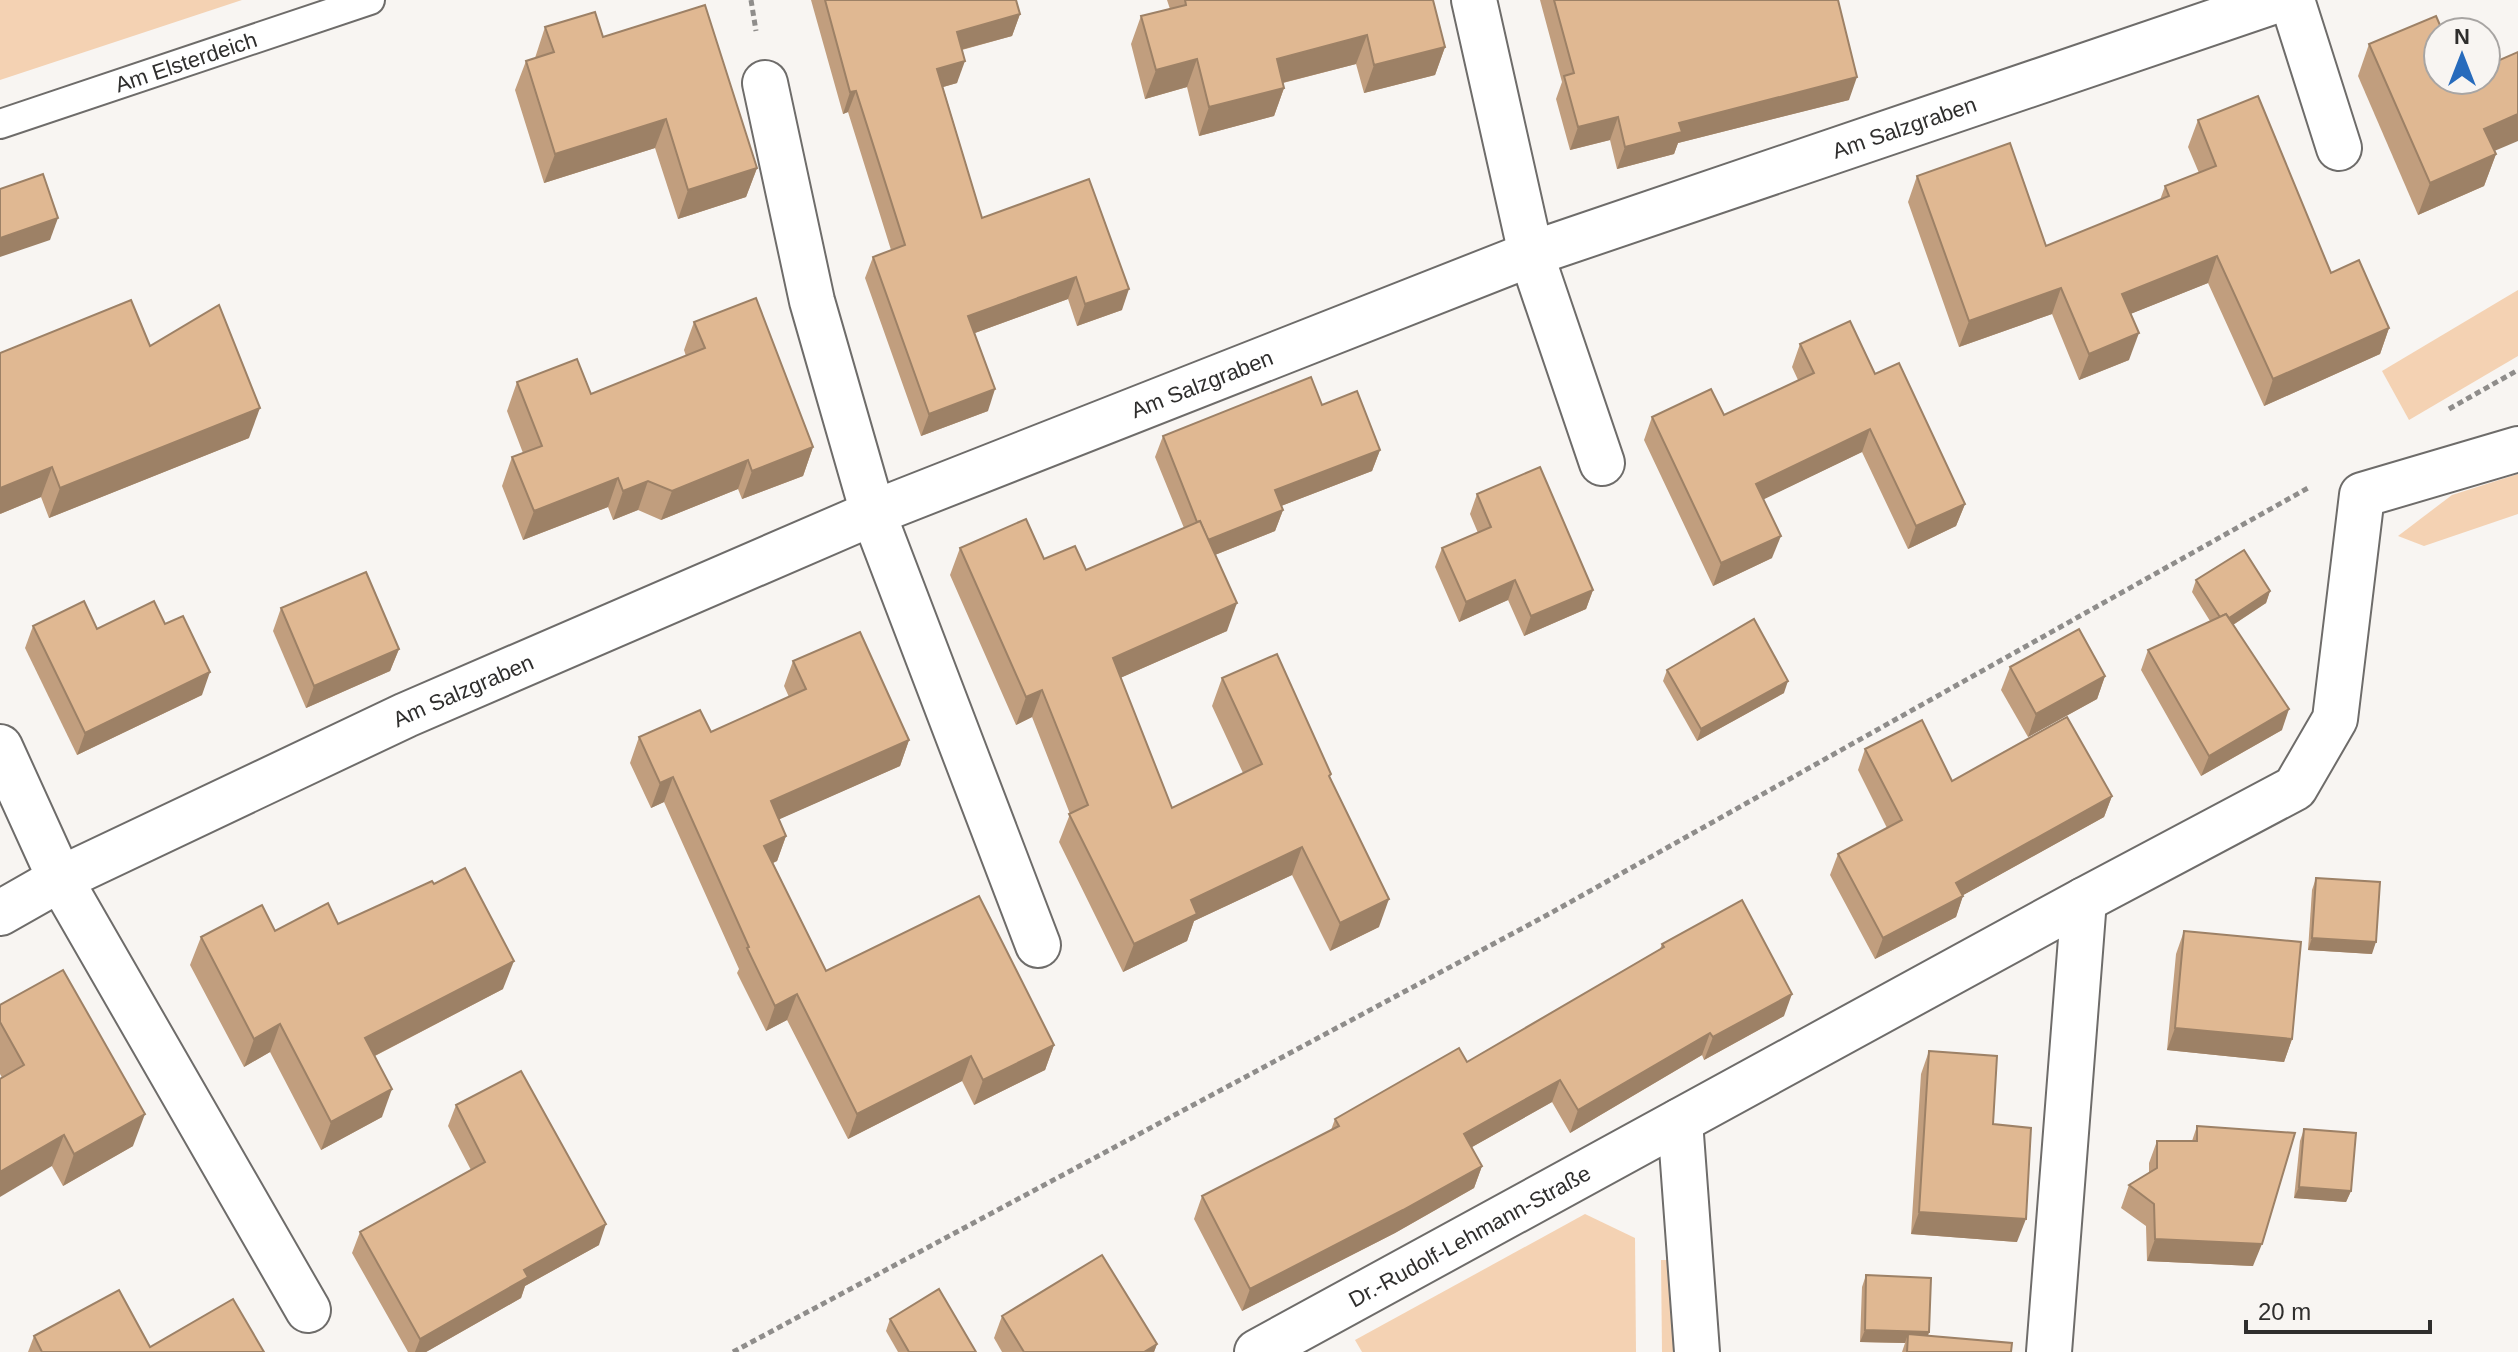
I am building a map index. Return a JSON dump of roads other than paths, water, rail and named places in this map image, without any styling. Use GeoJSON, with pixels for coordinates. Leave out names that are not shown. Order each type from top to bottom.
{"type":"FeatureCollection","features":[{"type":"Feature","properties":{"kind":"street"},"geometry":{"type":"LineString","coordinates":[[1474,0],[1531,254],[1602,463]]}},
{"type":"Feature","properties":{"kind":"street","name":"Am Salzgraben"},"geometry":{"type":"LineString","coordinates":[[0,913],[60,879],[406,715],[873,513],[1531,254],[2278,0]]}},
{"type":"Feature","properties":{"kind":"street"},"geometry":{"type":"LineString","coordinates":[[2292,0],[2339,148]]}},
{"type":"Feature","properties":{"kind":"street"},"geometry":{"type":"LineString","coordinates":[[765,83],[812,301],[873,513],[1038,945]]}},
{"type":"Feature","properties":{"kind":"street","name":"Dr.-Rudolf-Lehmann-Straße"},"geometry":{"type":"LineString","coordinates":[[1257,1352],[2295,788],[2335,719],[2362,495],[2518,449]]}},
{"type":"Feature","properties":{"kind":"street"},"geometry":{"type":"LineString","coordinates":[[0,747],[60,879],[308,1310]]}},
{"type":"Feature","properties":{"kind":"street"},"geometry":{"type":"LineString","coordinates":[[2049,1352],[2084,900]]}},
{"type":"Feature","properties":{"kind":"street"},"geometry":{"type":"LineString","coordinates":[[1680,1121],[1697,1352]]}},
{"type":"Feature","properties":{"kind":"lane","name":"Am Elsterdeich"},"geometry":{"type":"LineString","coordinates":[[0,124],[370,0]]}}]}
